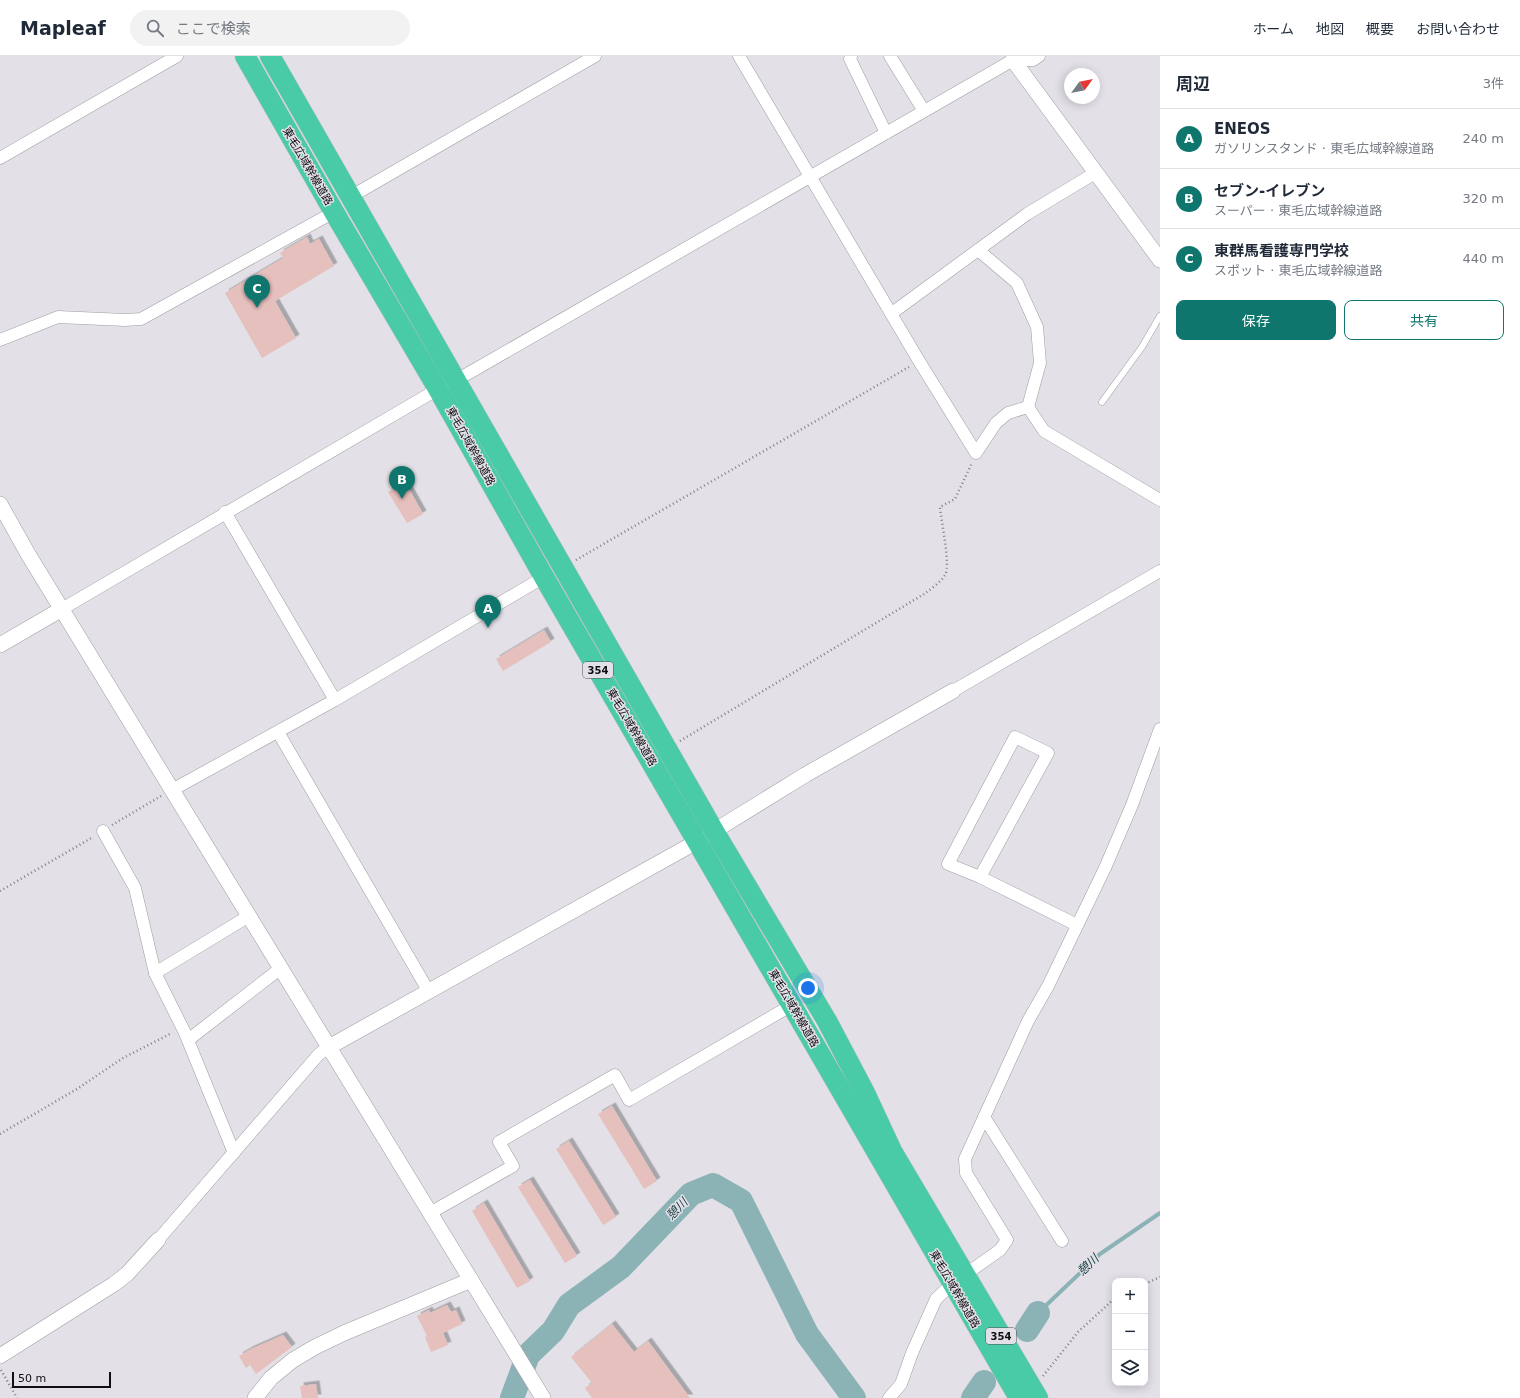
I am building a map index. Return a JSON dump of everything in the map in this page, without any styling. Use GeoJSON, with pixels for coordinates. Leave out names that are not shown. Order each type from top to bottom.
{"type":"FeatureCollection","features":[{"type":"Feature","properties":{"kind":"highway","name":"東毛広域幹線道路"},"geometry":{"type":"LineString","coordinates":[[245,56],[334,212],[438,389],[544,577],[706,836],[827,1021],[865,1093],[892,1151],[958,1279]]}},
{"type":"Feature","properties":{"kind":"highway","name":"東毛広域幹線道路"},"geometry":{"type":"LineString","coordinates":[[270,56],[668,749],[706,836],[792,1005],[1030,1395]]}},
{"type":"Feature","properties":{"kind":"street"},"geometry":{"type":"LineString","coordinates":[[0,158],[177,56]]}},
{"type":"Feature","properties":{"kind":"street"},"geometry":{"type":"LineString","coordinates":[[350,197],[594,56]]}},
{"type":"Feature","properties":{"kind":"street"},"geometry":{"type":"LineString","coordinates":[[739,56],[919,361],[976,453],[996,424],[1008,413],[1028,408]]}},
{"type":"Feature","properties":{"kind":"street"},"geometry":{"type":"LineString","coordinates":[[850,56],[850,59],[886,133]]}},
{"type":"Feature","properties":{"kind":"street"},"geometry":{"type":"LineString","coordinates":[[890,56],[924,111]]}},
{"type":"Feature","properties":{"kind":"street"},"geometry":{"type":"LineString","coordinates":[[0,645],[225,512],[438,389],[456,381],[924,111],[1012,57],[1033,60],[1039,56]]}},
{"type":"Feature","properties":{"kind":"street"},"geometry":{"type":"LineString","coordinates":[[1012,57],[1095,173],[1160,260]]}},
{"type":"Feature","properties":{"kind":"street"},"geometry":{"type":"LineString","coordinates":[[892,314],[1027,214],[1095,173]]}},
{"type":"Feature","properties":{"kind":"street"},"geometry":{"type":"LineString","coordinates":[[0,340],[58,317],[125,320],[140,318],[334,212]]}},
{"type":"Feature","properties":{"kind":"street"},"geometry":{"type":"LineString","coordinates":[[978,250],[1018,283],[1037,327],[1040,363],[1028,408]]}},
{"type":"Feature","properties":{"kind":"street"},"geometry":{"type":"LineString","coordinates":[[1028,408],[1044,430],[1160,500]]}},
{"type":"Feature","properties":{"kind":"street"},"geometry":{"type":"LineString","coordinates":[[0,504],[248,916],[543,1398]]}},
{"type":"Feature","properties":{"kind":"street"},"geometry":{"type":"LineString","coordinates":[[225,512],[335,700]]}},
{"type":"Feature","properties":{"kind":"street"},"geometry":{"type":"LineString","coordinates":[[0,1356],[114,1284],[127,1274],[319,1054],[329,1047],[706,836],[805,775],[1160,571]]}},
{"type":"Feature","properties":{"kind":"street"},"geometry":{"type":"LineString","coordinates":[[172,790],[335,700],[544,577]]}},
{"type":"Feature","properties":{"kind":"street"},"geometry":{"type":"LineString","coordinates":[[889,1398],[901,1384],[912,1353],[936,1299],[958,1279],[1000,1250],[1007,1240],[966,1173],[965,1159],[1028,1021],[1048,986],[1105,868],[1132,805],[1160,730]]}},
{"type":"Feature","properties":{"kind":"street"},"geometry":{"type":"LineString","coordinates":[[278,732],[429,992]]}},
{"type":"Feature","properties":{"kind":"street"},"geometry":{"type":"LineString","coordinates":[[980,877],[1048,753],[1015,737],[948,864],[980,877],[1077,925]]}},
{"type":"Feature","properties":{"kind":"street"},"geometry":{"type":"LineString","coordinates":[[103,831],[136,888],[155,973],[183,1028],[234,1153]]}},
{"type":"Feature","properties":{"kind":"street"},"geometry":{"type":"LineString","coordinates":[[155,973],[248,916]]}},
{"type":"Feature","properties":{"kind":"street"},"geometry":{"type":"LineString","coordinates":[[188,1040],[281,968]]}},
{"type":"Feature","properties":{"kind":"street"},"geometry":{"type":"LineString","coordinates":[[430,1213],[513,1166],[499,1142],[615,1075],[629,1100],[792,1005]]}},
{"type":"Feature","properties":{"kind":"street"},"geometry":{"type":"LineString","coordinates":[[984,1117],[1062,1241]]}},
{"type":"Feature","properties":{"kind":"street"},"geometry":{"type":"LineString","coordinates":[[255,1398],[282,1369],[293,1360],[315,1347],[344,1333],[471,1280]]}},
{"type":"Feature","properties":{"kind":"lane"},"geometry":{"type":"LineString","coordinates":[[1102,402],[1142,347],[1160,316]]}},
{"type":"Feature","properties":{"kind":"path"},"geometry":{"type":"LineString","coordinates":[[564,567],[919,361]]}},
{"type":"Feature","properties":{"kind":"path"},"geometry":{"type":"LineString","coordinates":[[668,749],[924,594],[940,581],[946,575],[947,560],[940,507],[955,499],[966,479],[976,453]]}},
{"type":"Feature","properties":{"kind":"path"},"geometry":{"type":"LineString","coordinates":[[0,892],[172,790]]}},
{"type":"Feature","properties":{"kind":"path"},"geometry":{"type":"LineString","coordinates":[[0,1134],[77,1089],[123,1058],[183,1028]]}},
{"type":"Feature","properties":{"kind":"path"},"geometry":{"type":"LineString","coordinates":[[1148,1283],[1160,1277]]}},
{"type":"Feature","properties":{"kind":"path"},"geometry":{"type":"LineString","coordinates":[[1030,1395],[1078,1332],[1112,1301]]}},
{"type":"Feature","properties":{"kind":"path"},"geometry":{"type":"LineString","coordinates":[[0,1368],[17,1398]]}},
{"type":"Feature","properties":{"kind":"building"},"geometry":{"type":"Polygon","coordinates":[[[307,237],[310,244],[319,239],[334,266],[275,301],[296,338],[262,358],[225,293],[283,258],[280,253],[307,237]]]}},
{"type":"Feature","properties":{"kind":"building"},"geometry":{"type":"Polygon","coordinates":[[[405,482],[423,514],[407,523],[388,492],[405,482]]]}},
{"type":"Feature","properties":{"kind":"building"},"geometry":{"type":"Polygon","coordinates":[[[544,630],[551,642],[503,671],[496,659],[544,630]]]}},
{"type":"Feature","properties":{"kind":"building"},"geometry":{"type":"Polygon","coordinates":[[[612,1106],[657,1181],[644,1189],[598,1114],[612,1106]]]}},
{"type":"Feature","properties":{"kind":"building"},"geometry":{"type":"Polygon","coordinates":[[[569,1141],[616,1217],[603,1225],[556,1149],[569,1141]]]}},
{"type":"Feature","properties":{"kind":"building"},"geometry":{"type":"Polygon","coordinates":[[[530,1180],[577,1256],[565,1263],[518,1187],[530,1180]]]}},
{"type":"Feature","properties":{"kind":"building"},"geometry":{"type":"Polygon","coordinates":[[[484,1203],[530,1281],[517,1288],[472,1211],[484,1203]]]}},
{"type":"Feature","properties":{"kind":"building"},"geometry":{"type":"Polygon","coordinates":[[[447,1305],[451,1312],[456,1310],[462,1324],[443,1333],[448,1345],[431,1352],[425,1337],[427,1336],[417,1316],[429,1310],[430,1313],[447,1305]]]}},
{"type":"Feature","properties":{"kind":"building"},"geometry":{"type":"Polygon","coordinates":[[[612,1324],[634,1352],[648,1341],[690,1398],[592,1398],[585,1388],[592,1383],[571,1357],[612,1324]]]}},
{"type":"Feature","properties":{"kind":"building"},"geometry":{"type":"Polygon","coordinates":[[[283,1335],[292,1347],[256,1374],[250,1365],[246,1368],[239,1356],[283,1335]]]}},
{"type":"Feature","properties":{"kind":"building"},"geometry":{"type":"Polygon","coordinates":[[[316,1384],[318,1398],[302,1398],[300,1386],[316,1384]]]}},
{"type":"Feature","properties":{"kind":"waterway","name":"憩川"},"geometry":{"type":"LineString","coordinates":[[512,1398],[528,1355],[553,1331],[569,1305],[621,1267],[691,1194],[713,1185],[741,1201],[807,1334],[854,1398]]}},
{"type":"Feature","properties":{"kind":"waterway","name":"憩川"},"geometry":{"type":"LineString","coordinates":[[1038,1313],[1100,1254],[1160,1213]]}},
{"type":"Feature","properties":{"kind":"waterway","name":"憩川"},"geometry":{"type":"LineString","coordinates":[[1027,1330],[1038,1313]]}},
{"type":"Feature","properties":{"kind":"waterway","name":"憩川"},"geometry":{"type":"LineString","coordinates":[[973,1398],[984,1382]]}},
{"type":"Feature","properties":{"kind":"place","name":"東群馬看護専門学校"},"geometry":{"type":"Point","coordinates":[257,308]}},
{"type":"Feature","properties":{"kind":"place","name":"セブン-イレブン"},"geometry":{"type":"Point","coordinates":[402,499]}},
{"type":"Feature","properties":{"kind":"place","name":"ENEOS"},"geometry":{"type":"Point","coordinates":[488,628]}}]}
